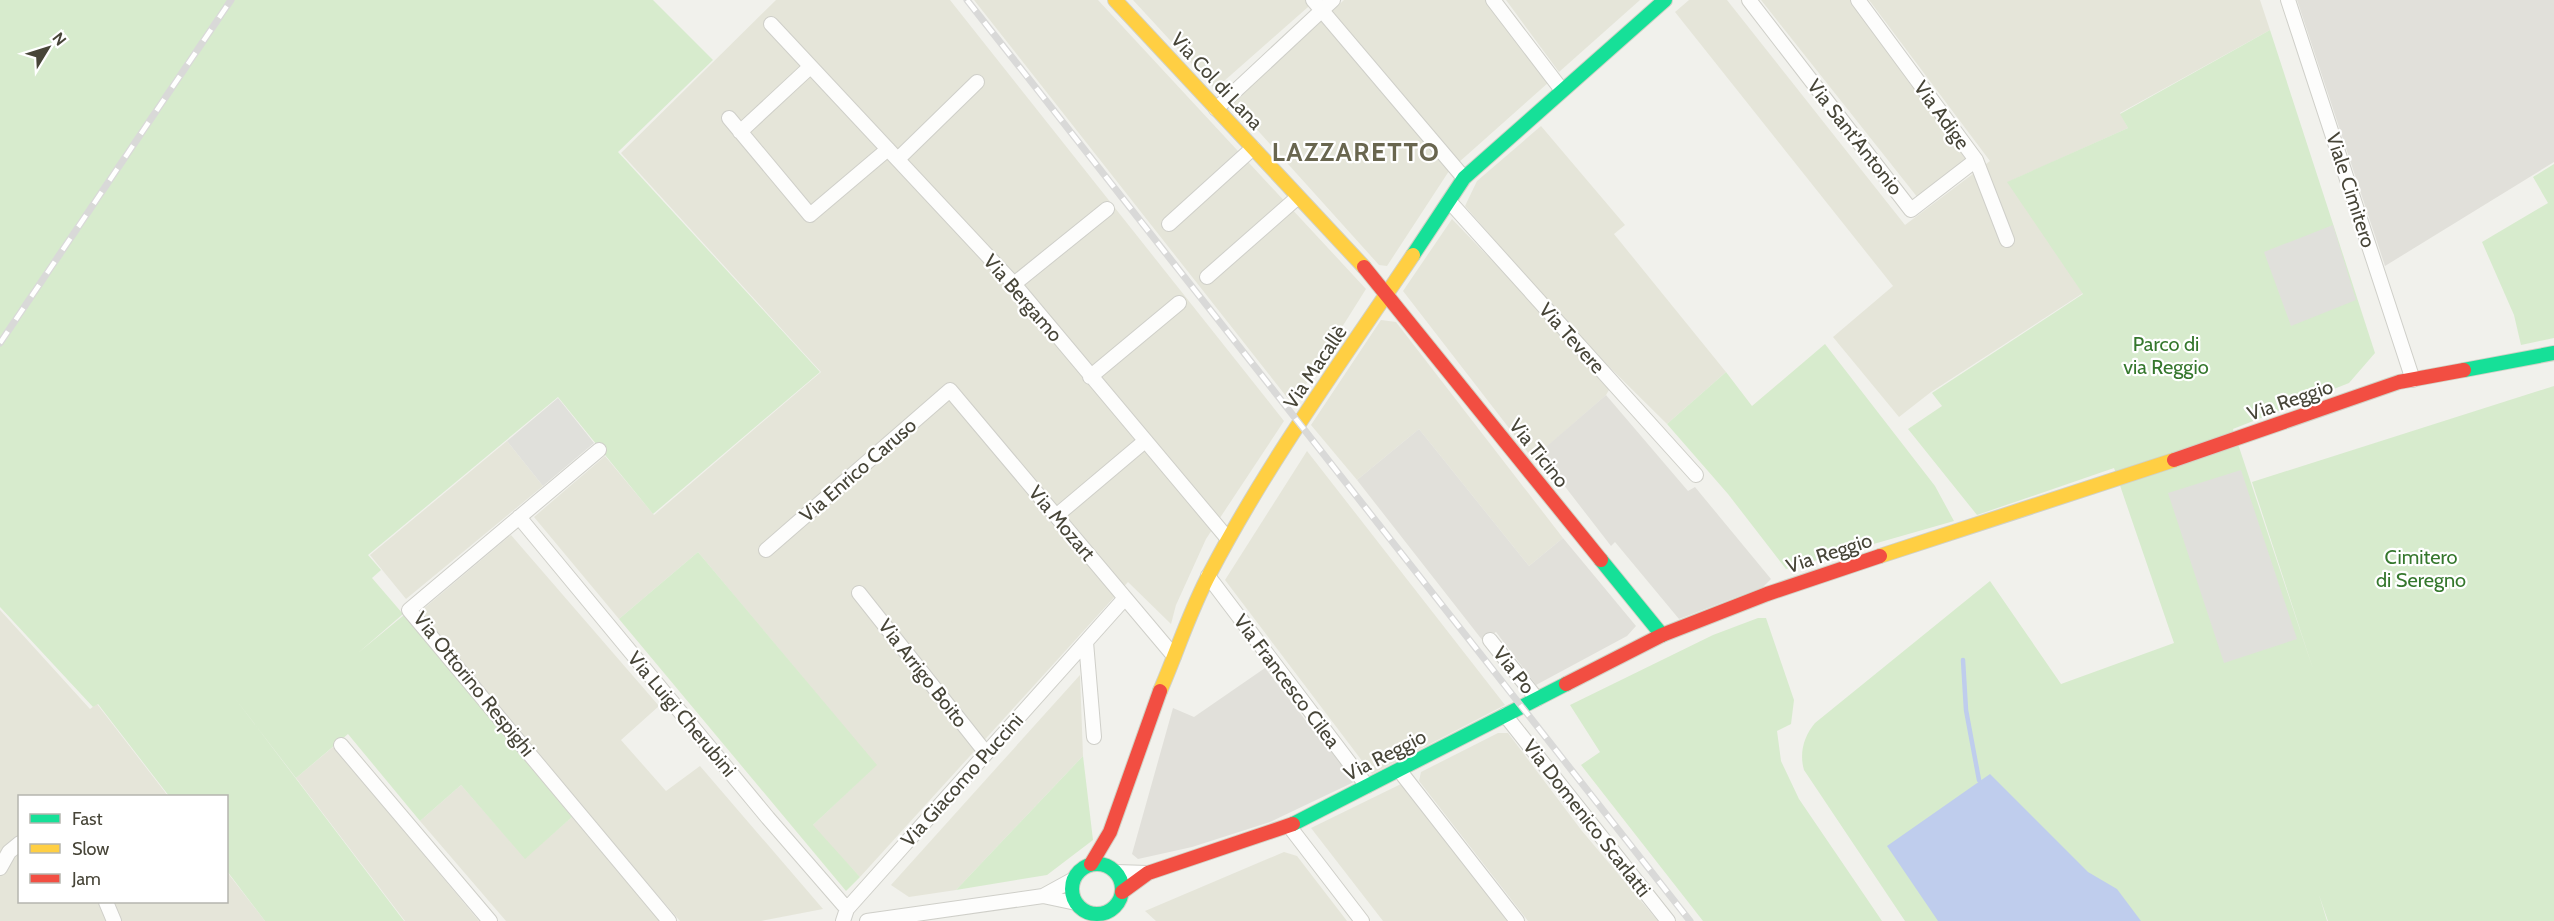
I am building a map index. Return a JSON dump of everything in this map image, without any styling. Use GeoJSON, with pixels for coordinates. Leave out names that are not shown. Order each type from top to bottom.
{"type":"FeatureCollection","features":[{"type":"Feature","properties":{"kind":"street","name":"Via Col di Lana"},"geometry":{"type":"LineString","coordinates":[[1115,0],[1387,294]]}},
{"type":"Feature","properties":{"kind":"street"},"geometry":{"type":"LineString","coordinates":[[1216,109],[1317,5],[1334,0]]}},
{"type":"Feature","properties":{"kind":"street"},"geometry":{"type":"LineString","coordinates":[[1493,0],[1561,90]]}},
{"type":"Feature","properties":{"kind":"street","name":"Via Macallè"},"geometry":{"type":"LineString","coordinates":[[1091,864],[1110,832],[1143,733],[1174,656],[1208,576],[1228,539],[1464,178],[1665,0]]}},
{"type":"Feature","properties":{"kind":"street","name":"Via Sant'Antonio"},"geometry":{"type":"LineString","coordinates":[[1749,0],[1911,210],[1976,160]]}},
{"type":"Feature","properties":{"kind":"street","name":"Via Adige"},"geometry":{"type":"LineString","coordinates":[[1858,0],[1976,160],[2007,240]]}},
{"type":"Feature","properties":{"kind":"street","name":"Viale Cimitero"},"geometry":{"type":"LineString","coordinates":[[2288,0],[2413,380]]}},
{"type":"Feature","properties":{"kind":"street"},"geometry":{"type":"LineString","coordinates":[[1317,5],[1464,178]]}},
{"type":"Feature","properties":{"kind":"street","name":"Via Bergamo"},"geometry":{"type":"LineString","coordinates":[[771,24],[1014,284],[1228,539]]}},
{"type":"Feature","properties":{"kind":"street"},"geometry":{"type":"LineString","coordinates":[[740,132],[810,67]]}},
{"type":"Feature","properties":{"kind":"street"},"geometry":{"type":"LineString","coordinates":[[729,118],[810,214],[893,154],[977,82]]}},
{"type":"Feature","properties":{"kind":"street"},"geometry":{"type":"LineString","coordinates":[[1169,224],[1252,148]]}},
{"type":"Feature","properties":{"kind":"street"},"geometry":{"type":"LineString","coordinates":[[1207,277],[1298,196]]}},
{"type":"Feature","properties":{"kind":"street","name":"Via Tevere"},"geometry":{"type":"LineString","coordinates":[[1449,201],[1696,475]]}},
{"type":"Feature","properties":{"kind":"street"},"geometry":{"type":"LineString","coordinates":[[1014,284],[1107,209]]}},
{"type":"Feature","properties":{"kind":"street","name":"Via Ticino"},"geometry":{"type":"LineString","coordinates":[[1387,294],[1662,635]]}},
{"type":"Feature","properties":{"kind":"street"},"geometry":{"type":"LineString","coordinates":[[1090,377],[1179,303]]}},
{"type":"Feature","properties":{"kind":"street","name":"Via Reggio"},"geometry":{"type":"LineString","coordinates":[[1122,892],[1148,873],[1289,826],[1662,635],[1787,587],[2080,493],[2399,382],[2554,353]]}},
{"type":"Feature","properties":{"kind":"street","name":"Via Mozart"},"geometry":{"type":"LineString","coordinates":[[950,390],[1174,656]]}},
{"type":"Feature","properties":{"kind":"street","name":"Via Enrico Caruso"},"geometry":{"type":"LineString","coordinates":[[766,550],[950,390]]}},
{"type":"Feature","properties":{"kind":"street"},"geometry":{"type":"LineString","coordinates":[[1056,516],[1145,441]]}},
{"type":"Feature","properties":{"kind":"street","name":"Via Ottorino Respighi"},"geometry":{"type":"LineString","coordinates":[[599,450],[409,610],[669,921]]}},
{"type":"Feature","properties":{"kind":"street","name":"Via Luigi Cherubini"},"geometry":{"type":"LineString","coordinates":[[519,517],[768,818],[845,915]]}},
{"type":"Feature","properties":{"kind":"street","name":"Via Francesco Cilea"},"geometry":{"type":"LineString","coordinates":[[1208,576],[1367,786]]}},
{"type":"Feature","properties":{"kind":"street","name":"Via Arrigo Boito"},"geometry":{"type":"LineString","coordinates":[[859,593],[986,753]]}},
{"type":"Feature","properties":{"kind":"street","name":"Via Giacomo Puccini"},"geometry":{"type":"LineString","coordinates":[[845,915],[1125,598]]}},
{"type":"Feature","properties":{"kind":"street","name":"Via Po"},"geometry":{"type":"LineString","coordinates":[[1490,640],[1537,699]]}},
{"type":"Feature","properties":{"kind":"street"},"geometry":{"type":"LineString","coordinates":[[1086,642],[1094,737]]}},
{"type":"Feature","properties":{"kind":"street","name":"Via Domenico Scarlatti"},"geometry":{"type":"LineString","coordinates":[[1505,716],[1668,921]]}},
{"type":"Feature","properties":{"kind":"street"},"geometry":{"type":"LineString","coordinates":[[341,745],[490,921]]}},
{"type":"Feature","properties":{"kind":"street"},"geometry":{"type":"LineString","coordinates":[[1399,770],[1516,921]]}},
{"type":"Feature","properties":{"kind":"street"},"geometry":{"type":"LineString","coordinates":[[1289,826],[1362,921]]}},
{"type":"Feature","properties":{"kind":"street","name":"Via Macallè"},"geometry":{"type":"LineString","coordinates":[[1110,832],[1115,870]]}},
{"type":"Feature","properties":{"kind":"street"},"geometry":{"type":"LineString","coordinates":[[0,868],[9,852],[18,845]]}},
{"type":"Feature","properties":{"kind":"street"},"geometry":{"type":"LineString","coordinates":[[1043,896],[1081,911],[1103,917],[1119,903],[1122,892],[1122,881],[1115,870],[1104,864],[1091,864],[1078,872],[1074,879],[1072,893],[1081,911]]}},
{"type":"Feature","properties":{"kind":"street","name":"Via Reggio"},"geometry":{"type":"LineString","coordinates":[[1115,870],[1148,873]]}},
{"type":"Feature","properties":{"kind":"street"},"geometry":{"type":"LineString","coordinates":[[867,921],[1043,896],[1074,879]]}},
{"type":"Feature","properties":{"kind":"street"},"geometry":{"type":"LineString","coordinates":[[106,903],[114,921]]}},
{"type":"Feature","properties":{"kind":"shaded area"},"geometry":{"type":"Polygon","coordinates":[[[776,0],[950,0],[1284,421],[1206,539],[1176,605],[1171,624],[1128,582],[860,877],[812,826],[876,765],[698,552],[619,619],[534,517],[605,456],[654,515],[821,372],[621,153],[776,0]]]}},
{"type":"Feature","properties":{"kind":"shaded area"},"geometry":{"type":"Polygon","coordinates":[[[974,0],[1098,0],[1366,289],[1293,405],[974,0]]]}},
{"type":"Feature","properties":{"kind":"shaded area"},"geometry":{"type":"Polygon","coordinates":[[[1133,0],[1316,0],[1215,89],[1133,0]]]}},
{"type":"Feature","properties":{"kind":"shaded area"},"geometry":{"type":"Polygon","coordinates":[[[1344,0],[1486,0],[1549,82],[1449,171],[1387,266],[1379,265],[1233,103],[1344,0]]]}},
{"type":"Feature","properties":{"kind":"shaded area"},"geometry":{"type":"Polygon","coordinates":[[[1506,0],[1640,0],[1559,72],[1506,0]]]}},
{"type":"Feature","properties":{"kind":"shaded area"},"geometry":{"type":"Polygon","coordinates":[[[1689,0],[1727,0],[1905,225],[1990,161],[1869,0],[2260,0],[2270,30],[2120,113],[2128,128],[2008,182],[2083,293],[1931,392],[1899,417],[1833,337],[1893,286],[1675,12],[1689,0]]]}},
{"type":"Feature","properties":{"kind":"shaded area"},"geometry":{"type":"Polygon","coordinates":[[[1761,0],[1852,0],[1968,160],[1918,198],[1761,0]]]}},
{"type":"Feature","properties":{"kind":"shaded area"},"geometry":{"type":"Polygon","coordinates":[[[2297,0],[2554,0],[2554,162],[2385,266],[2297,0]]]}},
{"type":"Feature","properties":{"kind":"shaded area"},"geometry":{"type":"Polygon","coordinates":[[[1541,126],[1625,225],[1614,234],[1726,372],[1667,424],[1573,331],[1465,206],[1477,181],[1541,126]]]}},
{"type":"Feature","properties":{"kind":"shaded area"},"geometry":{"type":"Polygon","coordinates":[[[1452,219],[1612,385],[1606,395],[1533,459],[1403,291],[1452,219]]]}},
{"type":"Feature","properties":{"kind":"shaded area"},"geometry":{"type":"Polygon","coordinates":[[[2333,225],[2356,300],[2291,326],[2264,252],[2333,225]]]}},
{"type":"Feature","properties":{"kind":"shaded area"},"geometry":{"type":"Polygon","coordinates":[[[1381,320],[1396,322],[1563,538],[1529,566],[1419,429],[1357,480],[1311,425],[1381,320]]]}},
{"type":"Feature","properties":{"kind":"shaded area"},"geometry":{"type":"Polygon","coordinates":[[[1606,395],[1688,491],[1695,487],[1771,579],[1763,587],[1679,619],[1615,542],[1611,546],[1539,453],[1606,395]]]}},
{"type":"Feature","properties":{"kind":"shaded area"},"geometry":{"type":"Polygon","coordinates":[[[558,398],[594,443],[543,486],[507,441],[558,398]]]}},
{"type":"Feature","properties":{"kind":"shaded area"},"geometry":{"type":"Polygon","coordinates":[[[1419,429],[1529,566],[1563,538],[1636,626],[1627,636],[1536,685],[1496,632],[1483,641],[1357,480],[1419,429]]]}},
{"type":"Feature","properties":{"kind":"shaded area"},"geometry":{"type":"Polygon","coordinates":[[[507,441],[543,486],[406,599],[370,555],[507,441]]]}},
{"type":"Feature","properties":{"kind":"shaded area"},"geometry":{"type":"Polygon","coordinates":[[[1307,451],[1505,705],[1372,774],[1225,580],[1307,451]]]}},
{"type":"Feature","properties":{"kind":"shaded area"},"geometry":{"type":"Polygon","coordinates":[[[2241,470],[2297,639],[2224,663],[2168,493],[2241,470]]]}},
{"type":"Feature","properties":{"kind":"shaded area"},"geometry":{"type":"Polygon","coordinates":[[[511,535],[659,706],[621,740],[666,791],[700,766],[823,909],[761,921],[680,921],[427,626],[422,610],[511,535]]]}},
{"type":"Feature","properties":{"kind":"shaded area"},"geometry":{"type":"Polygon","coordinates":[[[0,610],[90,709],[97,704],[167,795],[18,795],[18,903],[228,903],[228,873],[265,921],[0,921],[0,610]]]}},
{"type":"Feature","properties":{"kind":"shaded area"},"geometry":{"type":"Polygon","coordinates":[[[1265,668],[1324,744],[1332,747],[1356,781],[1270,822],[1192,847],[1138,859],[1132,854],[1173,708],[1194,717],[1265,668]]]}},
{"type":"Feature","properties":{"kind":"shaded area"},"geometry":{"type":"Polygon","coordinates":[[[1080,675],[1083,756],[956,890],[909,897],[891,885],[1080,675]]]}},
{"type":"Feature","properties":{"kind":"shaded area"},"geometry":{"type":"Polygon","coordinates":[[[1498,733],[1508,733],[1582,831],[1658,921],[1528,921],[1419,781],[1421,772],[1498,733]]]}},
{"type":"Feature","properties":{"kind":"shaded area"},"geometry":{"type":"Polygon","coordinates":[[[333,747],[479,921],[405,921],[296,778],[333,747]]]}},
{"type":"Feature","properties":{"kind":"shaded area"},"geometry":{"type":"Polygon","coordinates":[[[1403,783],[1507,921],[1383,921],[1311,828],[1403,783]]]}},
{"type":"Feature","properties":{"kind":"shaded area"},"geometry":{"type":"Polygon","coordinates":[[[461,785],[525,858],[572,817],[662,921],[506,921],[420,821],[461,785]]]}},
{"type":"Feature","properties":{"kind":"shaded area"},"geometry":{"type":"Polygon","coordinates":[[[1284,852],[1297,856],[1347,921],[1156,921],[1145,911],[1284,852]]]}},
{"type":"Feature","properties":{"kind":"green space"},"geometry":{"type":"Polygon","coordinates":[[[0,0],[653,0],[713,60],[618,152],[820,372],[653,514],[558,397],[368,555],[381,570],[372,578],[403,614],[358,653],[404,615],[572,817],[525,859],[461,785],[420,821],[348,734],[296,778],[234,697],[404,921],[265,921],[228,872],[228,795],[168,795],[98,704],[93,707],[0,607],[0,0]]]}},
{"type":"Feature","properties":{"kind":"green space"},"geometry":{"type":"Polygon","coordinates":[[[2270,30],[2375,353],[2349,383],[2233,429],[2313,669],[2252,482],[2554,386],[2554,921],[2328,921],[2319,895],[2327,921],[1905,921],[1804,770],[1802,757],[1804,745],[1815,723],[1990,581],[2061,684],[2174,643],[2114,468],[1977,515],[1908,429],[1942,406],[1932,393],[2083,294],[2007,182],[2128,128],[2120,114],[2270,30]]]}},
{"type":"Feature","properties":{"kind":"green space"},"geometry":{"type":"Polygon","coordinates":[[[2554,164],[2554,338],[2521,345],[2514,315],[2482,242],[2548,203],[2533,177],[2554,164]]]}},
{"type":"Feature","properties":{"kind":"green space"},"geometry":{"type":"Polygon","coordinates":[[[1825,344],[1935,486],[1954,521],[1786,569],[1728,494],[1667,424],[1726,372],[1752,406],[1825,344]]]}},
{"type":"Feature","properties":{"kind":"green space"},"geometry":{"type":"Polygon","coordinates":[[[698,552],[877,765],[813,825],[860,877],[846,891],[619,619],[698,552]]]}},
{"type":"Feature","properties":{"kind":"green space"},"geometry":{"type":"Polygon","coordinates":[[[1758,618],[1766,618],[1794,700],[1791,724],[1777,731],[1781,761],[1799,799],[1882,921],[1703,921],[1581,765],[1600,752],[1570,705],[1713,635],[1758,618]]]}},
{"type":"Feature","properties":{"kind":"green space"},"geometry":{"type":"Polygon","coordinates":[[[1083,756],[1093,840],[1047,875],[956,890],[1083,756]]]}},
{"type":"Feature","properties":{"kind":"water"},"geometry":{"type":"Polygon","coordinates":[[[1990,774],[2088,872],[2117,889],[2141,921],[1938,921],[1887,846],[1990,774]]]}},
{"type":"Feature","properties":{"kind":"waterway"},"geometry":{"type":"LineString","coordinates":[[1963,660],[1966,710],[1979,780]]}},
{"type":"Feature","properties":{"kind":"railway"},"geometry":{"type":"LineString","coordinates":[[0,343],[231,0]]}},
{"type":"Feature","properties":{"kind":"railway"},"geometry":{"type":"LineString","coordinates":[[967,0],[1690,921]]}},
{"type":"Feature","properties":{"kind":"traffic: fast"},"geometry":{"type":"LineString","coordinates":[[1413,255],[1464,178],[1665,0]]}},
{"type":"Feature","properties":{"kind":"traffic: fast"},"geometry":{"type":"LineString","coordinates":[[2464,370],[2554,353]]}},
{"type":"Feature","properties":{"kind":"traffic: fast"},"geometry":{"type":"LineString","coordinates":[[1601,560],[1662,635]]}},
{"type":"Feature","properties":{"kind":"traffic: fast"},"geometry":{"type":"LineString","coordinates":[[1293,824],[1566,684]]}},
{"type":"Feature","properties":{"kind":"traffic: fast"},"geometry":{"type":"LineString","coordinates":[[1092,864],[1102,864],[1115,871],[1122,884],[1122,889],[1122,894],[1115,907],[1102,914],[1092,914],[1083,910],[1076,903],[1072,894],[1072,884],[1076,875],[1083,868],[1092,864]]}},
{"type":"Feature","properties":{"kind":"traffic: slow"},"geometry":{"type":"LineString","coordinates":[[1115,0],[1364,267]]}},
{"type":"Feature","properties":{"kind":"traffic: slow"},"geometry":{"type":"LineString","coordinates":[[1160,691],[1196,602],[1256,491],[1307,411],[1413,255]]}},
{"type":"Feature","properties":{"kind":"traffic: slow"},"geometry":{"type":"LineString","coordinates":[[1880,556],[2174,460]]}},
{"type":"Feature","properties":{"kind":"traffic: jam"},"geometry":{"type":"LineString","coordinates":[[1364,267],[1601,560]]}},
{"type":"Feature","properties":{"kind":"traffic: jam"},"geometry":{"type":"LineString","coordinates":[[2174,460],[2399,382],[2464,370]]}},
{"type":"Feature","properties":{"kind":"traffic: jam"},"geometry":{"type":"LineString","coordinates":[[1566,684],[1662,635],[1767,594],[1880,556]]}},
{"type":"Feature","properties":{"kind":"traffic: jam"},"geometry":{"type":"LineString","coordinates":[[1091,864],[1110,832],[1160,691]]}},
{"type":"Feature","properties":{"kind":"traffic: jam"},"geometry":{"type":"LineString","coordinates":[[1122,892],[1148,873],[1293,824]]}},
{"type":"Feature","properties":{"kind":"district","name":"LAZZARETTO"},"geometry":{"type":"Point","coordinates":[1356,152]}},
{"type":"Feature","properties":{"kind":"park label","name":"Parco di via Reggio"},"geometry":{"type":"Point","coordinates":[2166,356]}},
{"type":"Feature","properties":{"kind":"park label","name":"Cimitero di Seregno"},"geometry":{"type":"Point","coordinates":[2421,568]}}]}
